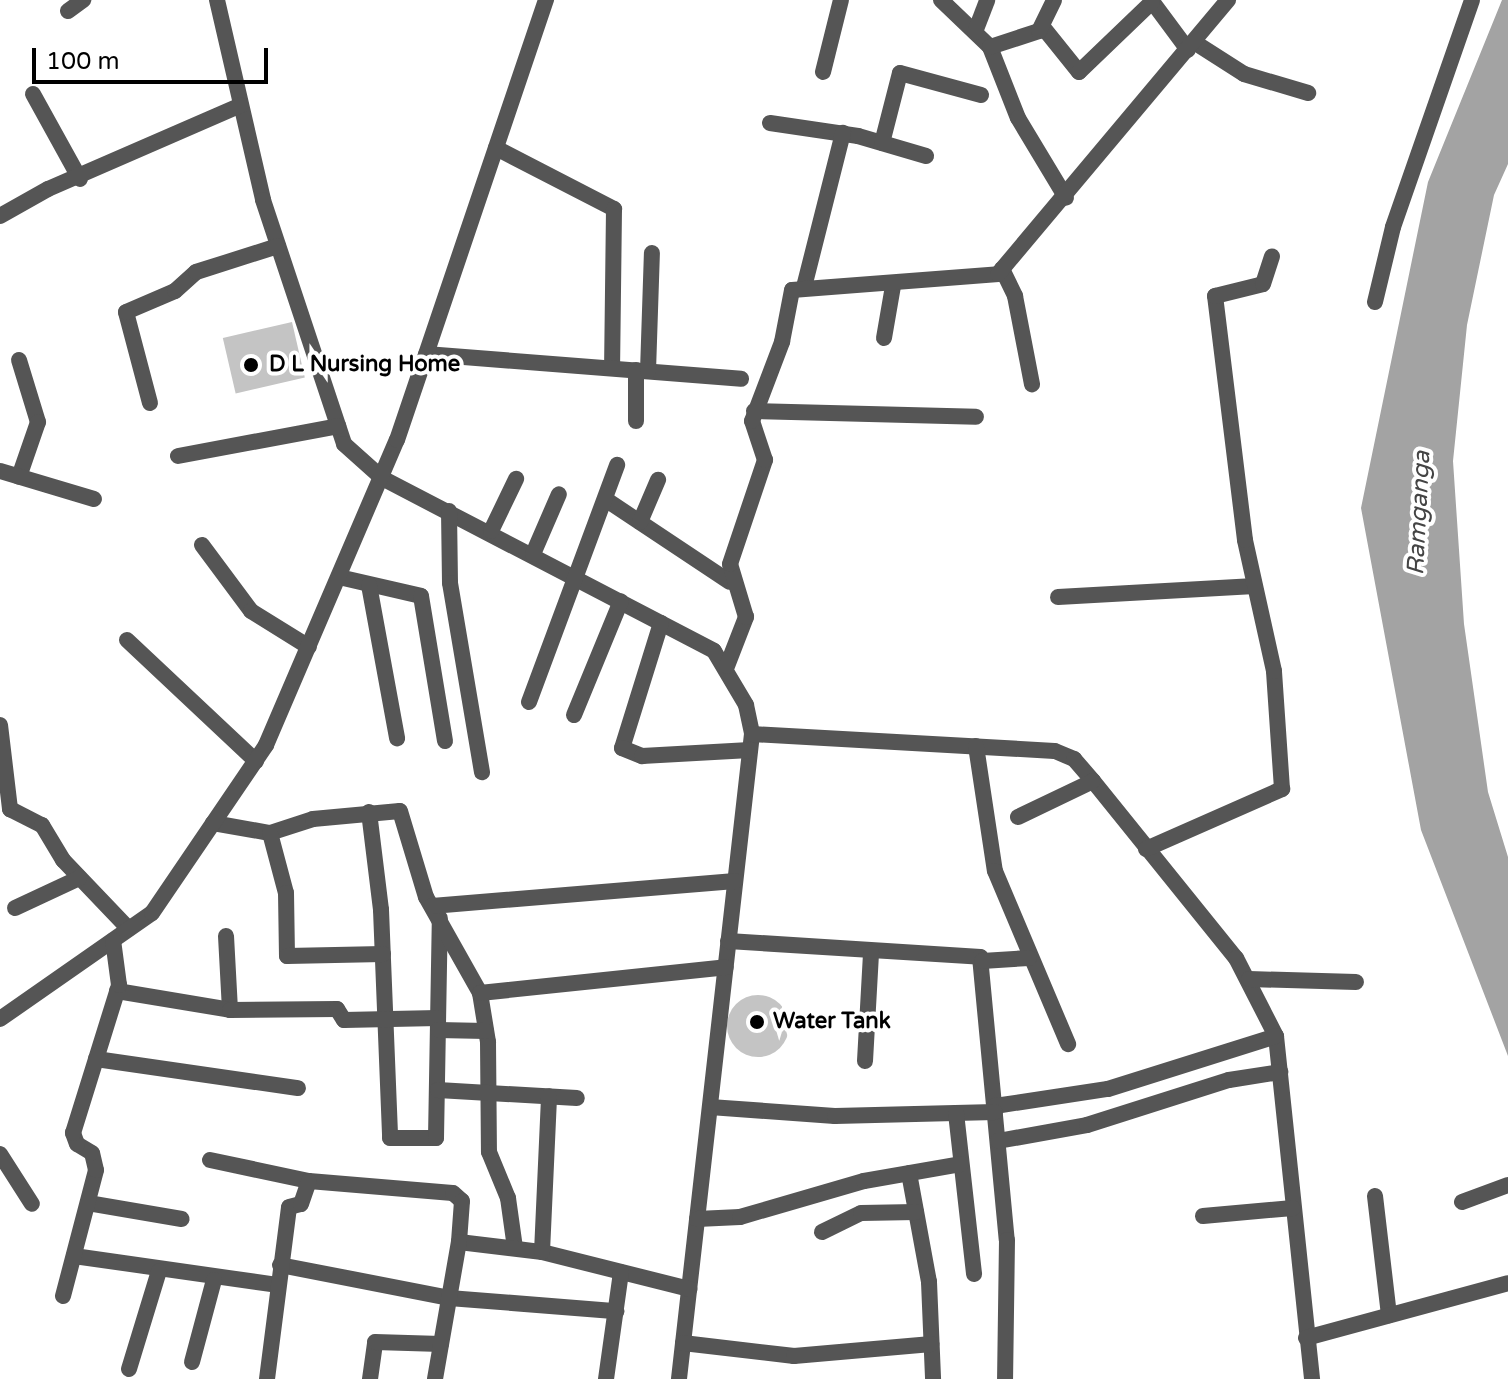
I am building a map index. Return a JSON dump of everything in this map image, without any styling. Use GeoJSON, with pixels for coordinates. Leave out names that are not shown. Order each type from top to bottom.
{"type":"FeatureCollection","features":[{"type":"Feature","properties":{"kind":"street"},"geometry":{"type":"LineString","coordinates":[[68,11],[83,0]]}},
{"type":"Feature","properties":{"kind":"street"},"geometry":{"type":"LineString","coordinates":[[217,0],[278,246],[344,444],[382,478],[491,531],[714,651],[727,666],[751,742],[679,1379]]}},
{"type":"Feature","properties":{"kind":"street"},"geometry":{"type":"LineString","coordinates":[[0,1019],[152,913],[256,761],[382,478],[546,0]]}},
{"type":"Feature","properties":{"kind":"street"},"geometry":{"type":"LineString","coordinates":[[823,72],[841,0]]}},
{"type":"Feature","properties":{"kind":"street"},"geometry":{"type":"LineString","coordinates":[[941,0],[990,47],[1018,118],[1066,198]]}},
{"type":"Feature","properties":{"kind":"street"},"geometry":{"type":"LineString","coordinates":[[975,32],[987,0]]}},
{"type":"Feature","properties":{"kind":"street"},"geometry":{"type":"LineString","coordinates":[[990,47],[1042,26],[1054,0]]}},
{"type":"Feature","properties":{"kind":"street"},"geometry":{"type":"LineString","coordinates":[[727,666],[746,617],[730,582],[730,564],[765,460],[754,411],[782,342],[792,290],[989,279],[1002,269],[1066,198],[1228,0]]}},
{"type":"Feature","properties":{"kind":"street"},"geometry":{"type":"LineString","coordinates":[[1375,302],[1393,227],[1472,0]]}},
{"type":"Feature","properties":{"kind":"street"},"geometry":{"type":"LineString","coordinates":[[1042,26],[1079,72],[1152,1],[1191,46],[1244,74],[1308,93]]}},
{"type":"Feature","properties":{"kind":"street"},"geometry":{"type":"LineString","coordinates":[[882,143],[900,73],[981,95]]}},
{"type":"Feature","properties":{"kind":"street"},"geometry":{"type":"LineString","coordinates":[[33,94],[80,179]]}},
{"type":"Feature","properties":{"kind":"street"},"geometry":{"type":"LineString","coordinates":[[0,216],[241,105]]}},
{"type":"Feature","properties":{"kind":"street"},"geometry":{"type":"LineString","coordinates":[[770,123],[843,133],[926,156]]}},
{"type":"Feature","properties":{"kind":"street"},"geometry":{"type":"LineString","coordinates":[[804,287],[843,133]]}},
{"type":"Feature","properties":{"kind":"street"},"geometry":{"type":"LineString","coordinates":[[496,148],[614,209],[612,366]]}},
{"type":"Feature","properties":{"kind":"street"},"geometry":{"type":"LineString","coordinates":[[150,403],[126,312],[175,291],[196,272],[278,246]]}},
{"type":"Feature","properties":{"kind":"street"},"geometry":{"type":"LineString","coordinates":[[636,421],[652,253]]}},
{"type":"Feature","properties":{"kind":"street"},"geometry":{"type":"LineString","coordinates":[[1146,849],[1282,789],[1274,671],[1255,586],[1215,296],[1263,284],[1272,256]]}},
{"type":"Feature","properties":{"kind":"street"},"geometry":{"type":"LineString","coordinates":[[1002,269],[1015,296],[1032,384]]}},
{"type":"Feature","properties":{"kind":"street"},"geometry":{"type":"LineString","coordinates":[[884,338],[893,286]]}},
{"type":"Feature","properties":{"kind":"street"},"geometry":{"type":"LineString","coordinates":[[426,354],[612,366],[741,379]]}},
{"type":"Feature","properties":{"kind":"street"},"geometry":{"type":"LineString","coordinates":[[19,360],[38,422],[19,477]]}},
{"type":"Feature","properties":{"kind":"street"},"geometry":{"type":"LineString","coordinates":[[754,411],[976,417]]}},
{"type":"Feature","properties":{"kind":"street"},"geometry":{"type":"LineString","coordinates":[[178,456],[338,426]]}},
{"type":"Feature","properties":{"kind":"street"},"geometry":{"type":"LineString","coordinates":[[529,702],[574,575],[608,501],[617,465]]}},
{"type":"Feature","properties":{"kind":"street"},"geometry":{"type":"LineString","coordinates":[[0,471],[94,499]]}},
{"type":"Feature","properties":{"kind":"street"},"geometry":{"type":"LineString","coordinates":[[491,531],[516,479]]}},
{"type":"Feature","properties":{"kind":"street"},"geometry":{"type":"LineString","coordinates":[[640,522],[658,480]]}},
{"type":"Feature","properties":{"kind":"street"},"geometry":{"type":"LineString","coordinates":[[533,554],[559,494]]}},
{"type":"Feature","properties":{"kind":"street"},"geometry":{"type":"LineString","coordinates":[[608,501],[730,582]]}},
{"type":"Feature","properties":{"kind":"street"},"geometry":{"type":"LineString","coordinates":[[449,511],[450,583],[482,772]]}},
{"type":"Feature","properties":{"kind":"street"},"geometry":{"type":"LineString","coordinates":[[202,545],[251,611],[309,647]]}},
{"type":"Feature","properties":{"kind":"street"},"geometry":{"type":"LineString","coordinates":[[339,577],[421,596],[445,741]]}},
{"type":"Feature","properties":{"kind":"street"},"geometry":{"type":"LineString","coordinates":[[369,585],[397,738]]}},
{"type":"Feature","properties":{"kind":"street"},"geometry":{"type":"LineString","coordinates":[[1058,597],[1255,586]]}},
{"type":"Feature","properties":{"kind":"street"},"geometry":{"type":"LineString","coordinates":[[574,715],[621,601]]}},
{"type":"Feature","properties":{"kind":"street"},"geometry":{"type":"LineString","coordinates":[[661,623],[622,748],[642,756],[751,742],[976,746],[1055,751],[1074,759],[1093,781],[1249,979],[1276,1036],[1312,1379]]}},
{"type":"Feature","properties":{"kind":"street"},"geometry":{"type":"LineString","coordinates":[[127,640],[256,761]]}},
{"type":"Feature","properties":{"kind":"street"},"geometry":{"type":"LineString","coordinates":[[0,725],[10,809],[42,825],[79,878],[129,929]]}},
{"type":"Feature","properties":{"kind":"street"},"geometry":{"type":"LineString","coordinates":[[976,746],[995,871],[1029,958],[1068,1044]]}},
{"type":"Feature","properties":{"kind":"street"},"geometry":{"type":"LineString","coordinates":[[1018,817],[1093,781]]}},
{"type":"Feature","properties":{"kind":"street"},"geometry":{"type":"LineString","coordinates":[[213,823],[270,833],[313,819],[400,811],[436,912],[480,993],[486,1031],[489,1152],[508,1198],[515,1248]]}},
{"type":"Feature","properties":{"kind":"street"},"geometry":{"type":"LineString","coordinates":[[369,812],[383,954],[387,1135],[435,1140],[438,1090],[436,912]]}},
{"type":"Feature","properties":{"kind":"street"},"geometry":{"type":"LineString","coordinates":[[270,833],[284,879],[287,956],[383,954]]}},
{"type":"Feature","properties":{"kind":"street"},"geometry":{"type":"LineString","coordinates":[[15,908],[79,878]]}},
{"type":"Feature","properties":{"kind":"street"},"geometry":{"type":"LineString","coordinates":[[436,912],[735,881]]}},
{"type":"Feature","properties":{"kind":"street"},"geometry":{"type":"LineString","coordinates":[[226,936],[230,1010]]}},
{"type":"Feature","properties":{"kind":"street"},"geometry":{"type":"LineString","coordinates":[[63,1296],[97,1161],[73,1133],[117,991],[113,940]]}},
{"type":"Feature","properties":{"kind":"street"},"geometry":{"type":"LineString","coordinates":[[728,941],[871,952],[973,954],[982,961],[1029,958]]}},
{"type":"Feature","properties":{"kind":"street"},"geometry":{"type":"LineString","coordinates":[[865,1061],[871,952]]}},
{"type":"Feature","properties":{"kind":"street"},"geometry":{"type":"LineString","coordinates":[[982,961],[1007,1240],[1005,1379]]}},
{"type":"Feature","properties":{"kind":"street"},"geometry":{"type":"LineString","coordinates":[[480,993],[726,967]]}},
{"type":"Feature","properties":{"kind":"street"},"geometry":{"type":"LineString","coordinates":[[1249,979],[1356,982]]}},
{"type":"Feature","properties":{"kind":"street"},"geometry":{"type":"LineString","coordinates":[[117,991],[230,1010],[337,1009],[344,1020],[385,1018],[486,1031]]}},
{"type":"Feature","properties":{"kind":"street"},"geometry":{"type":"LineString","coordinates":[[710,1107],[835,1116],[995,1109],[1108,1089],[1276,1036]]}},
{"type":"Feature","properties":{"kind":"street"},"geometry":{"type":"LineString","coordinates":[[96,1059],[298,1088]]}},
{"type":"Feature","properties":{"kind":"street"},"geometry":{"type":"LineString","coordinates":[[998,1141],[1087,1125],[1229,1080],[1280,1072]]}},
{"type":"Feature","properties":{"kind":"street"},"geometry":{"type":"LineString","coordinates":[[438,1090],[577,1098]]}},
{"type":"Feature","properties":{"kind":"street"},"geometry":{"type":"LineString","coordinates":[[542,1252],[549,1096]]}},
{"type":"Feature","properties":{"kind":"street"},"geometry":{"type":"LineString","coordinates":[[956,1113],[974,1274]]}},
{"type":"Feature","properties":{"kind":"street"},"geometry":{"type":"LineString","coordinates":[[0,1154],[32,1204]]}},
{"type":"Feature","properties":{"kind":"street"},"geometry":{"type":"LineString","coordinates":[[210,1160],[309,1181],[457,1194],[459,1242],[435,1379]]}},
{"type":"Feature","properties":{"kind":"street"},"geometry":{"type":"LineString","coordinates":[[697,1219],[752,1215],[909,1173],[961,1164]]}},
{"type":"Feature","properties":{"kind":"street"},"geometry":{"type":"LineString","coordinates":[[909,1173],[929,1282],[933,1379]]}},
{"type":"Feature","properties":{"kind":"street"},"geometry":{"type":"LineString","coordinates":[[267,1379],[289,1207],[301,1204],[309,1181]]}},
{"type":"Feature","properties":{"kind":"street"},"geometry":{"type":"LineString","coordinates":[[1462,1202],[1508,1185]]}},
{"type":"Feature","properties":{"kind":"street"},"geometry":{"type":"LineString","coordinates":[[1375,1196],[1389,1315]]}},
{"type":"Feature","properties":{"kind":"street"},"geometry":{"type":"LineString","coordinates":[[88,1203],[182,1219]]}},
{"type":"Feature","properties":{"kind":"street"},"geometry":{"type":"LineString","coordinates":[[1203,1216],[1293,1208]]}},
{"type":"Feature","properties":{"kind":"street"},"geometry":{"type":"LineString","coordinates":[[822,1232],[861,1213],[916,1212]]}},
{"type":"Feature","properties":{"kind":"street"},"geometry":{"type":"LineString","coordinates":[[459,1242],[542,1252],[689,1289]]}},
{"type":"Feature","properties":{"kind":"street"},"geometry":{"type":"LineString","coordinates":[[74,1256],[214,1280],[277,1285]]}},
{"type":"Feature","properties":{"kind":"street"},"geometry":{"type":"LineString","coordinates":[[280,1265],[449,1298],[616,1311]]}},
{"type":"Feature","properties":{"kind":"street"},"geometry":{"type":"LineString","coordinates":[[129,1369],[159,1271]]}},
{"type":"Feature","properties":{"kind":"street"},"geometry":{"type":"LineString","coordinates":[[606,1379],[621,1272]]}},
{"type":"Feature","properties":{"kind":"street"},"geometry":{"type":"LineString","coordinates":[[192,1362],[214,1280]]}},
{"type":"Feature","properties":{"kind":"street"},"geometry":{"type":"LineString","coordinates":[[1306,1338],[1508,1283]]}},
{"type":"Feature","properties":{"kind":"street"},"geometry":{"type":"LineString","coordinates":[[370,1379],[375,1342],[441,1344]]}},
{"type":"Feature","properties":{"kind":"street"},"geometry":{"type":"LineString","coordinates":[[683,1343],[794,1356],[931,1344]]}},
{"type":"Feature","properties":{"kind":"water","name":"Ramganga"},"geometry":{"type":"Polygon","coordinates":[[[1502,0],[1508,0],[1508,164],[1494,195],[1467,325],[1453,461],[1464,624],[1488,792],[1508,857],[1508,1056],[1421,830],[1361,508],[1428,182],[1502,0]]]}},
{"type":"Feature","properties":{"kind":"building"},"geometry":{"type":"Polygon","coordinates":[[[292,322],[305,378],[236,394],[223,338],[292,322]]]}},
{"type":"Feature","properties":{"kind":"building","name":"Water Tank"},"geometry":{"type":"Polygon","coordinates":[[[752,995],[764,995],[780,1004],[787,1014],[787,1038],[780,1048],[764,1057],[752,1057],[732,1043],[727,1032],[727,1020],[741,1000],[752,995]]]}},
{"type":"Feature","properties":{"kind":"place","name":"D L Nursing Home"},"geometry":{"type":"Point","coordinates":[251,365]}},
{"type":"Feature","properties":{"kind":"place","name":"Water Tank"},"geometry":{"type":"Point","coordinates":[757,1022]}}]}
